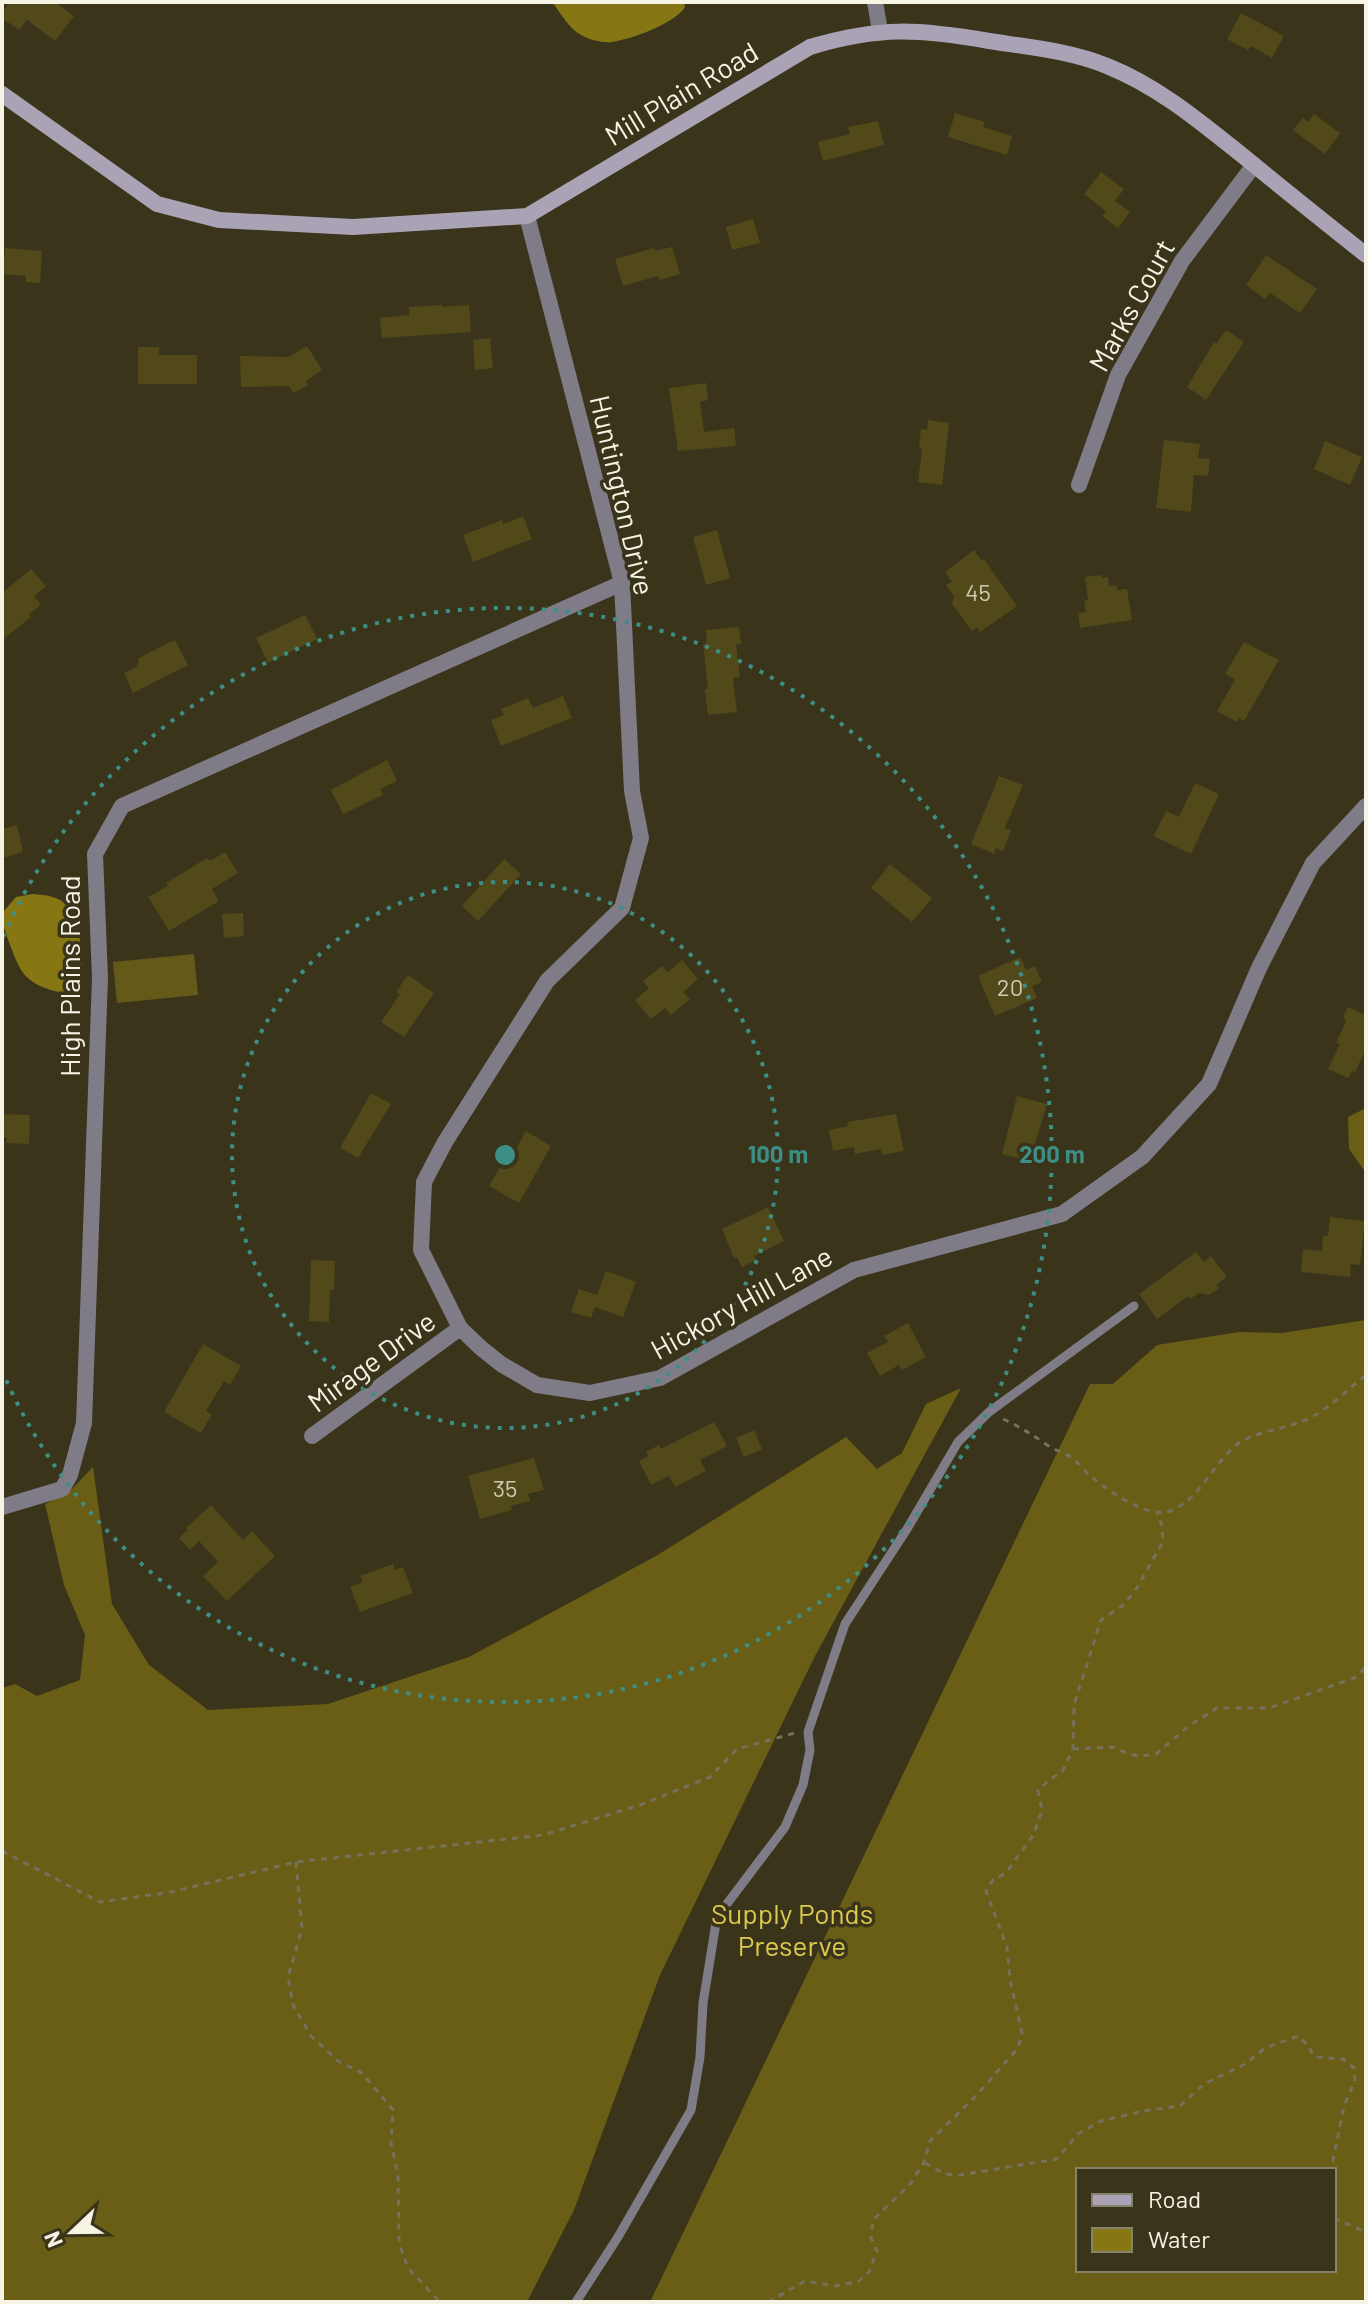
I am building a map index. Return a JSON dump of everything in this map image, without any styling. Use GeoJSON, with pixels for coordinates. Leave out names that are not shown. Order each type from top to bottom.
{"type":"FeatureCollection","features":[{"type":"Feature","properties":{"kind":"street"},"geometry":{"type":"LineString","coordinates":[[875,2],[880,31]]}},
{"type":"Feature","properties":{"kind":"street","name":"Mill Plain Road"},"geometry":{"type":"LineString","coordinates":[[2,94],[157,204],[219,220],[353,227],[527,216],[810,47],[880,31],[912,30],[956,35],[1057,52],[1104,64],[1160,93],[1366,255]]}},
{"type":"Feature","properties":{"kind":"street","name":"Marks Court"},"geometry":{"type":"LineString","coordinates":[[1079,485],[1118,375],[1182,261],[1254,165]]}},
{"type":"Feature","properties":{"kind":"street","name":"Huntington Drive"},"geometry":{"type":"LineString","coordinates":[[527,216],[622,583],[632,791]]}},
{"type":"Feature","properties":{"kind":"street","name":"High Plains Road"},"geometry":{"type":"LineString","coordinates":[[2,1507],[62,1489],[70,1475],[84,1423],[100,978],[95,854],[122,806],[622,583]]}},
{"type":"Feature","properties":{"kind":"street","name":"Hickory Hill Lane"},"geometry":{"type":"LineString","coordinates":[[632,791],[641,838],[622,908],[547,981],[445,1142],[424,1182],[421,1250],[460,1328],[491,1356],[537,1385],[590,1393],[660,1378],[854,1270],[1062,1214],[1142,1157],[1209,1084],[1259,968],[1313,863],[1366,806]]}},
{"type":"Feature","properties":{"kind":"street","name":"Mirage Drive"},"geometry":{"type":"LineString","coordinates":[[312,1436],[460,1328]]}},
{"type":"Feature","properties":{"kind":"lane"},"geometry":{"type":"LineString","coordinates":[[576,2302],[627,2224],[691,2110],[717,1917],[785,1827],[803,1785],[810,1750],[808,1732],[845,1624],[907,1529],[958,1442],[973,1425],[1134,1306]]}},
{"type":"Feature","properties":{"kind":"path"},"geometry":{"type":"LineString","coordinates":[[989,1412],[1026,1429],[1071,1457],[1112,1491],[1157,1514],[1171,1511],[1193,1496],[1214,1468],[1240,1442],[1311,1418],[1366,1375]]}},
{"type":"Feature","properties":{"kind":"path"},"geometry":{"type":"LineString","coordinates":[[768,2302],[805,2281],[836,2286],[859,2281],[869,2272],[877,2251],[871,2238],[873,2220],[911,2183],[924,2162],[930,2141],[1018,2048],[1022,2033],[1010,1980],[1007,1947],[986,1891],[993,1880],[1006,1873],[1034,1834],[1042,1810],[1038,1791],[1062,1772],[1073,1749],[1074,1705],[1090,1650],[1101,1620],[1122,1606],[1135,1591],[1163,1542],[1157,1514]]}},
{"type":"Feature","properties":{"kind":"path"},"geometry":{"type":"LineString","coordinates":[[1073,1749],[1112,1747],[1141,1756],[1156,1754],[1189,1726],[1217,1708],[1269,1708],[1357,1677],[1366,1666]]}},
{"type":"Feature","properties":{"kind":"path"},"geometry":{"type":"LineString","coordinates":[[2,1851],[100,1902],[171,1892],[296,1862],[543,1835],[640,1805],[710,1777],[737,1749],[789,1733],[808,1732]]}},
{"type":"Feature","properties":{"kind":"path"},"geometry":{"type":"LineString","coordinates":[[296,1862],[302,1929],[288,1977],[293,2005],[311,2036],[338,2061],[362,2073],[393,2110],[391,2143],[398,2175],[399,2243],[408,2268],[440,2302]]}},
{"type":"Feature","properties":{"kind":"path"},"geometry":{"type":"LineString","coordinates":[[924,2162],[945,2174],[960,2175],[1057,2159],[1078,2134],[1101,2121],[1180,2106],[1204,2084],[1245,2064],[1282,2039],[1298,2036],[1308,2045],[1314,2057],[1343,2059],[1354,2068],[1355,2080],[1344,2106],[1331,2168]]}},
{"type":"Feature","properties":{"kind":"path"},"geometry":{"type":"LineString","coordinates":[[1336,2219],[1366,2232]]}},
{"type":"Feature","properties":{"kind":"shaded area"},"geometry":{"type":"Polygon","coordinates":[[[194,954],[198,995],[117,1003],[113,962],[194,954]]]}},
{"type":"Feature","properties":{"kind":"shaded area"},"geometry":{"type":"Polygon","coordinates":[[[1366,1108],[1366,1173],[1349,1149],[1348,1117],[1366,1108]]]}},
{"type":"Feature","properties":{"kind":"shaded area"},"geometry":{"type":"Polygon","coordinates":[[[1366,1320],[1366,2302],[650,2302],[1090,1384],[1113,1384],[1157,1345],[1239,1332],[1282,1333],[1366,1320]]]}},
{"type":"Feature","properties":{"kind":"shaded area"},"geometry":{"type":"Polygon","coordinates":[[[961,1388],[815,1656],[660,1975],[574,2210],[527,2302],[2,2302],[2,1688],[15,1684],[37,1696],[80,1680],[85,1635],[64,1585],[45,1504],[68,1493],[93,1467],[112,1604],[149,1665],[208,1710],[328,1704],[469,1657],[656,1556],[846,1437],[877,1469],[902,1453],[926,1404],[961,1388]]]}},
{"type":"Feature","properties":{"kind":"water"},"geometry":{"type":"Polygon","coordinates":[[[552,2],[684,2],[685,7],[672,19],[652,30],[608,42],[592,40],[577,32],[552,2]]]}},
{"type":"Feature","properties":{"kind":"water"},"geometry":{"type":"Polygon","coordinates":[[[33,894],[60,900],[67,906],[75,923],[81,947],[82,972],[75,987],[69,990],[51,990],[28,978],[9,942],[3,912],[16,897],[33,894]]]}},
{"type":"Feature","properties":{"kind":"building"},"geometry":{"type":"Polygon","coordinates":[[[10,2],[55,2],[74,16],[55,41],[27,20],[19,30],[2,18],[10,2]]]}},
{"type":"Feature","properties":{"kind":"building"},"geometry":{"type":"Polygon","coordinates":[[[1241,13],[1284,36],[1272,58],[1251,46],[1248,50],[1227,39],[1241,13]]]}},
{"type":"Feature","properties":{"kind":"building"},"geometry":{"type":"Polygon","coordinates":[[[955,113],[985,122],[983,127],[1012,136],[1007,155],[948,137],[955,113]]]}},
{"type":"Feature","properties":{"kind":"building"},"geometry":{"type":"Polygon","coordinates":[[[1314,114],[1340,133],[1325,154],[1293,130],[1303,118],[1308,122],[1314,114]]]}},
{"type":"Feature","properties":{"kind":"building"},"geometry":{"type":"Polygon","coordinates":[[[878,121],[884,145],[823,161],[818,142],[850,134],[848,127],[878,121]]]}},
{"type":"Feature","properties":{"kind":"building"},"geometry":{"type":"Polygon","coordinates":[[[1101,172],[1124,189],[1115,201],[1130,212],[1118,228],[1102,216],[1106,211],[1084,194],[1101,172]]]}},
{"type":"Feature","properties":{"kind":"building"},"geometry":{"type":"Polygon","coordinates":[[[753,219],[760,243],[732,250],[726,227],[753,219]]]}},
{"type":"Feature","properties":{"kind":"building"},"geometry":{"type":"Polygon","coordinates":[[[672,247],[680,274],[659,280],[658,276],[623,286],[615,259],[654,248],[655,251],[672,247]]]}},
{"type":"Feature","properties":{"kind":"building"},"geometry":{"type":"Polygon","coordinates":[[[5,248],[42,251],[40,283],[26,282],[26,276],[3,274],[5,248]]]}},
{"type":"Feature","properties":{"kind":"building"},"geometry":{"type":"Polygon","coordinates":[[[1266,255],[1317,289],[1300,313],[1270,293],[1265,299],[1246,285],[1266,255]]]}},
{"type":"Feature","properties":{"kind":"building"},"geometry":{"type":"Polygon","coordinates":[[[469,305],[471,332],[382,338],[380,318],[409,315],[409,307],[469,305]]]}},
{"type":"Feature","properties":{"kind":"building"},"geometry":{"type":"Polygon","coordinates":[[[1226,330],[1244,342],[1206,400],[1187,387],[1214,342],[1216,344],[1226,330]]]}},
{"type":"Feature","properties":{"kind":"building"},"geometry":{"type":"Polygon","coordinates":[[[490,338],[493,368],[475,370],[473,340],[490,338]]]}},
{"type":"Feature","properties":{"kind":"building"},"geometry":{"type":"Polygon","coordinates":[[[307,346],[322,370],[306,381],[308,385],[293,393],[289,386],[241,387],[240,356],[289,357],[307,346]]]}},
{"type":"Feature","properties":{"kind":"building"},"geometry":{"type":"Polygon","coordinates":[[[138,347],[159,347],[159,355],[197,355],[197,384],[138,384],[138,347]]]}},
{"type":"Feature","properties":{"kind":"building"},"geometry":{"type":"Polygon","coordinates":[[[706,383],[708,400],[700,402],[704,432],[734,428],[736,446],[678,451],[669,388],[706,383]]]}},
{"type":"Feature","properties":{"kind":"building"},"geometry":{"type":"Polygon","coordinates":[[[928,420],[949,423],[942,485],[918,482],[921,429],[927,430],[928,420]]]}},
{"type":"Feature","properties":{"kind":"building"},"geometry":{"type":"Polygon","coordinates":[[[1164,440],[1200,444],[1198,458],[1210,459],[1208,476],[1194,475],[1191,512],[1156,508],[1164,440]]]}},
{"type":"Feature","properties":{"kind":"building"},"geometry":{"type":"Polygon","coordinates":[[[1325,441],[1362,457],[1350,485],[1314,469],[1325,441]]]}},
{"type":"Feature","properties":{"kind":"building"},"geometry":{"type":"Polygon","coordinates":[[[523,516],[532,539],[473,562],[463,535],[502,520],[503,524],[523,516]]]}},
{"type":"Feature","properties":{"kind":"building"},"geometry":{"type":"Polygon","coordinates":[[[717,530],[730,578],[706,585],[693,537],[717,530]]]}},
{"type":"Feature","properties":{"kind":"building"},"geometry":{"type":"Polygon","coordinates":[[[974,550],[982,561],[984,559],[1017,606],[980,632],[977,627],[972,631],[952,604],[954,596],[946,585],[952,582],[945,572],[974,550]]]}},
{"type":"Feature","properties":{"kind":"building"},"geometry":{"type":"Polygon","coordinates":[[[31,569],[46,586],[34,596],[41,605],[2,640],[2,593],[31,569]]]}},
{"type":"Feature","properties":{"kind":"building"},"geometry":{"type":"Polygon","coordinates":[[[1101,575],[1102,578],[1108,577],[1109,586],[1117,585],[1117,590],[1127,589],[1132,620],[1080,628],[1078,613],[1086,612],[1084,601],[1088,600],[1085,577],[1101,575]]]}},
{"type":"Feature","properties":{"kind":"building"},"geometry":{"type":"Polygon","coordinates":[[[305,615],[317,639],[268,663],[256,638],[305,615]]]}},
{"type":"Feature","properties":{"kind":"building"},"geometry":{"type":"Polygon","coordinates":[[[739,627],[741,644],[736,645],[740,677],[733,678],[737,712],[708,715],[703,644],[707,643],[706,630],[739,627]]]}},
{"type":"Feature","properties":{"kind":"building"},"geometry":{"type":"Polygon","coordinates":[[[175,640],[188,665],[133,693],[124,673],[137,667],[139,658],[175,640]]]}},
{"type":"Feature","properties":{"kind":"building"},"geometry":{"type":"Polygon","coordinates":[[[1244,642],[1279,660],[1244,721],[1239,718],[1237,722],[1217,711],[1235,680],[1225,674],[1244,642]]]}},
{"type":"Feature","properties":{"kind":"building"},"geometry":{"type":"Polygon","coordinates":[[[563,696],[572,718],[501,746],[491,720],[504,715],[501,709],[528,698],[533,708],[563,696]]]}},
{"type":"Feature","properties":{"kind":"building"},"geometry":{"type":"Polygon","coordinates":[[[387,760],[397,781],[380,789],[383,795],[343,814],[331,790],[387,760]]]}},
{"type":"Feature","properties":{"kind":"building"},"geometry":{"type":"Polygon","coordinates":[[[999,776],[1023,785],[1005,828],[1011,830],[1003,851],[996,848],[994,854],[971,844],[999,776]]]}},
{"type":"Feature","properties":{"kind":"building"},"geometry":{"type":"Polygon","coordinates":[[[1195,783],[1219,794],[1191,854],[1154,836],[1166,811],[1179,817],[1195,783]]]}},
{"type":"Feature","properties":{"kind":"building"},"geometry":{"type":"Polygon","coordinates":[[[17,825],[23,852],[2,858],[2,829],[17,825]]]}},
{"type":"Feature","properties":{"kind":"building"},"geometry":{"type":"Polygon","coordinates":[[[225,852],[238,873],[212,889],[219,901],[169,931],[148,897],[207,858],[210,861],[225,852]]]}},
{"type":"Feature","properties":{"kind":"building"},"geometry":{"type":"Polygon","coordinates":[[[504,859],[521,874],[478,921],[462,906],[504,859]]]}},
{"type":"Feature","properties":{"kind":"building"},"geometry":{"type":"Polygon","coordinates":[[[890,864],[932,898],[912,922],[871,888],[890,864]]]}},
{"type":"Feature","properties":{"kind":"building"},"geometry":{"type":"Polygon","coordinates":[[[243,913],[244,936],[224,938],[222,914],[243,913]]]}},
{"type":"Feature","properties":{"kind":"building"},"geometry":{"type":"Polygon","coordinates":[[[1020,957],[1026,970],[1035,966],[1042,982],[1032,986],[1037,998],[995,1016],[978,976],[1020,957]]]}},
{"type":"Feature","properties":{"kind":"building"},"geometry":{"type":"Polygon","coordinates":[[[682,960],[698,979],[683,992],[690,999],[671,1015],[665,1008],[651,1019],[635,1000],[649,988],[643,981],[662,966],[668,972],[682,960]]]}},
{"type":"Feature","properties":{"kind":"building"},"geometry":{"type":"Polygon","coordinates":[[[408,975],[434,993],[404,1037],[381,1022],[400,994],[396,992],[408,975]]]}},
{"type":"Feature","properties":{"kind":"building"},"geometry":{"type":"Polygon","coordinates":[[[1348,1007],[1366,1015],[1366,1049],[1355,1072],[1352,1071],[1348,1078],[1328,1069],[1340,1044],[1336,1043],[1346,1021],[1343,1017],[1348,1007]]]}},
{"type":"Feature","properties":{"kind":"building"},"geometry":{"type":"Polygon","coordinates":[[[371,1093],[391,1104],[358,1158],[340,1148],[371,1093]]]}},
{"type":"Feature","properties":{"kind":"building"},"geometry":{"type":"Polygon","coordinates":[[[1017,1096],[1047,1104],[1034,1147],[1030,1146],[1026,1160],[1002,1154],[1017,1096]]]}},
{"type":"Feature","properties":{"kind":"building"},"geometry":{"type":"Polygon","coordinates":[[[2,1114],[30,1115],[29,1144],[7,1143],[7,1138],[2,1137],[2,1114]]]}},
{"type":"Feature","properties":{"kind":"building"},"geometry":{"type":"Polygon","coordinates":[[[896,1114],[904,1151],[882,1155],[881,1149],[855,1154],[854,1147],[833,1151],[829,1130],[848,1126],[847,1122],[896,1114]]]}},
{"type":"Feature","properties":{"kind":"building"},"geometry":{"type":"Polygon","coordinates":[[[526,1131],[551,1146],[519,1203],[489,1186],[500,1167],[503,1168],[509,1161],[526,1131]]]}},
{"type":"Feature","properties":{"kind":"building"},"geometry":{"type":"Polygon","coordinates":[[[768,1207],[784,1241],[754,1256],[756,1260],[742,1267],[737,1257],[734,1258],[722,1229],[768,1207]]]}},
{"type":"Feature","properties":{"kind":"building"},"geometry":{"type":"Polygon","coordinates":[[[1330,1217],[1365,1221],[1360,1265],[1351,1264],[1350,1277],[1301,1272],[1303,1249],[1322,1251],[1323,1236],[1328,1236],[1330,1217]]]}},
{"type":"Feature","properties":{"kind":"building"},"geometry":{"type":"Polygon","coordinates":[[[1196,1252],[1204,1262],[1211,1256],[1227,1277],[1209,1295],[1199,1293],[1190,1299],[1188,1296],[1157,1319],[1139,1294],[1196,1252]]]}},
{"type":"Feature","properties":{"kind":"building"},"geometry":{"type":"Polygon","coordinates":[[[311,1260],[335,1261],[329,1322],[309,1321],[311,1260]]]}},
{"type":"Feature","properties":{"kind":"building"},"geometry":{"type":"Polygon","coordinates":[[[606,1271],[636,1282],[623,1317],[595,1307],[591,1318],[571,1312],[579,1289],[597,1295],[606,1271]]]}},
{"type":"Feature","properties":{"kind":"building"},"geometry":{"type":"Polygon","coordinates":[[[908,1323],[926,1357],[902,1370],[899,1365],[880,1376],[867,1353],[888,1342],[884,1336],[908,1323]]]}},
{"type":"Feature","properties":{"kind":"building"},"geometry":{"type":"Polygon","coordinates":[[[203,1344],[241,1366],[230,1385],[224,1381],[206,1411],[212,1414],[201,1433],[164,1412],[203,1344]]]}},
{"type":"Feature","properties":{"kind":"building"},"geometry":{"type":"Polygon","coordinates":[[[714,1422],[727,1446],[700,1460],[706,1471],[675,1487],[669,1476],[651,1485],[639,1461],[648,1456],[646,1452],[659,1445],[661,1449],[714,1422]]]}},
{"type":"Feature","properties":{"kind":"building"},"geometry":{"type":"Polygon","coordinates":[[[754,1430],[762,1449],[744,1457],[736,1438],[754,1430]]]}},
{"type":"Feature","properties":{"kind":"building"},"geometry":{"type":"Polygon","coordinates":[[[534,1458],[544,1490],[528,1494],[530,1501],[511,1506],[512,1510],[480,1519],[468,1476],[534,1458]]]}},
{"type":"Feature","properties":{"kind":"building"},"geometry":{"type":"Polygon","coordinates":[[[211,1505],[243,1540],[252,1531],[275,1556],[227,1601],[203,1576],[218,1562],[199,1541],[190,1550],[179,1538],[211,1505]]]}},
{"type":"Feature","properties":{"kind":"building"},"geometry":{"type":"Polygon","coordinates":[[[393,1564],[395,1570],[403,1567],[413,1593],[360,1612],[350,1587],[363,1582],[360,1576],[393,1564]]]}},
{"type":"Feature","properties":{"kind":"park label","name":"Supply Ponds Preserve"},"geometry":{"type":"Point","coordinates":[792,1929]}}]}
